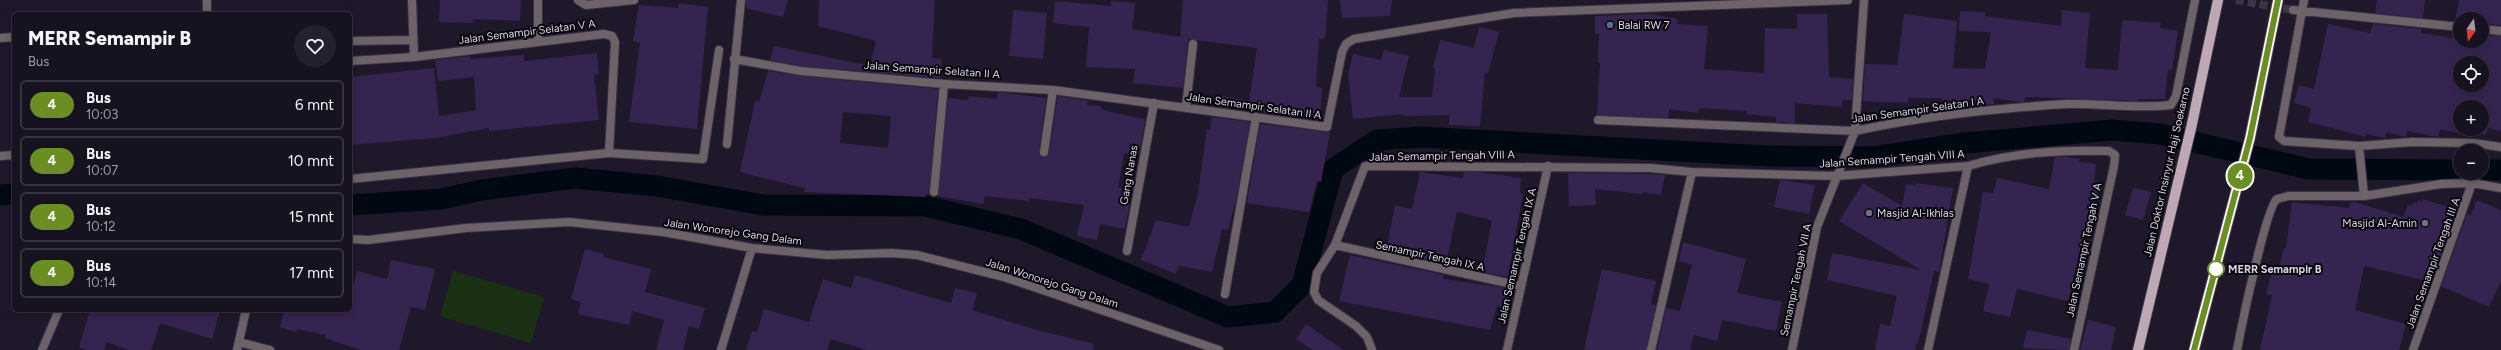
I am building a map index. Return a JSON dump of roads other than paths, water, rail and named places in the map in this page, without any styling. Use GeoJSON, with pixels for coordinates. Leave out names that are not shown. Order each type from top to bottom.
{"type":"FeatureCollection","features":[{"type":"Feature","properties":{"kind":"main road","name":"Jalan Doktor Insinyur Haji Soekarno"},"geometry":{"type":"LineString","coordinates":[[2138,350],[2192,124],[2218,0]]}},
{"type":"Feature","properties":{"kind":"main road"},"geometry":{"type":"LineString","coordinates":[[2194,350],[2250,138],[2278,0]]}},
{"type":"Feature","properties":{"kind":"street"},"geometry":{"type":"LineString","coordinates":[[207,0],[207,12]]}},
{"type":"Feature","properties":{"kind":"street"},"geometry":{"type":"LineString","coordinates":[[412,0],[414,57]]}},
{"type":"Feature","properties":{"kind":"street"},"geometry":{"type":"LineString","coordinates":[[538,0],[538,42]]}},
{"type":"Feature","properties":{"kind":"street"},"geometry":{"type":"LineString","coordinates":[[578,0],[586,5],[634,0]]}},
{"type":"Feature","properties":{"kind":"street"},"geometry":{"type":"LineString","coordinates":[[727,144],[734,59],[741,0]]}},
{"type":"Feature","properties":{"kind":"street","name":"Jalan Semampir Selatan II A"},"geometry":{"type":"LineString","coordinates":[[734,59],[801,71],[944,84],[1053,90],[1327,127],[1342,52],[1346,44],[1354,39],[1514,13],[1848,0]]}},
{"type":"Feature","properties":{"kind":"street","name":"Semampir Tengah VII A"},"geometry":{"type":"LineString","coordinates":[[1792,350],[1817,227],[1837,173],[1855,131],[1864,0]]}},
{"type":"Feature","properties":{"kind":"street","name":"Jalan Semampir Selatan I A"},"geometry":{"type":"LineString","coordinates":[[1598,120],[1855,131],[1891,123],[1975,112],[2069,104],[2168,106],[2174,104],[2195,0]]}},
{"type":"Feature","properties":{"kind":"street"},"geometry":{"type":"LineString","coordinates":[[2304,0],[2279,138],[2284,141],[2359,150],[2412,142],[2473,143],[2501,147]]}},
{"type":"Feature","properties":{"kind":"street"},"geometry":{"type":"LineString","coordinates":[[2293,10],[2453,26]]}},
{"type":"Feature","properties":{"kind":"street"},"geometry":{"type":"LineString","coordinates":[[2489,30],[2501,31]]}},
{"type":"Feature","properties":{"kind":"street","name":"Jalan Semampir Selatan V A"},"geometry":{"type":"LineString","coordinates":[[352,61],[414,57],[604,34],[612,36],[615,42],[610,153]]}},
{"type":"Feature","properties":{"kind":"street"},"geometry":{"type":"LineString","coordinates":[[0,38],[12,37]]}},
{"type":"Feature","properties":{"kind":"street"},"geometry":{"type":"LineString","coordinates":[[352,41],[413,40]]}},
{"type":"Feature","properties":{"kind":"street"},"geometry":{"type":"LineString","coordinates":[[1186,108],[1193,44]]}},
{"type":"Feature","properties":{"kind":"street"},"geometry":{"type":"LineString","coordinates":[[352,179],[610,153],[703,159],[719,50]]}},
{"type":"Feature","properties":{"kind":"street"},"geometry":{"type":"LineString","coordinates":[[934,192],[944,84]]}},
{"type":"Feature","properties":{"kind":"street"},"geometry":{"type":"LineString","coordinates":[[1044,152],[1053,90]]}},
{"type":"Feature","properties":{"kind":"street","name":"Gang Nanas"},"geometry":{"type":"LineString","coordinates":[[1127,251],[1154,103]]}},
{"type":"Feature","properties":{"kind":"street"},"geometry":{"type":"LineString","coordinates":[[1225,294],[1256,118]]}},
{"type":"Feature","properties":{"kind":"street","name":"Jalan Semampir Tengah VIII A"},"geometry":{"type":"LineString","coordinates":[[1372,350],[1367,337],[1318,300],[1314,292],[1317,273],[1335,246],[1365,166],[1548,166],[1650,168],[1692,172],[1837,173],[1968,166],[1986,160],[2056,150],[2109,152],[2115,155]]}},
{"type":"Feature","properties":{"kind":"street"},"geometry":{"type":"LineString","coordinates":[[2359,150],[2364,193]]}},
{"type":"Feature","properties":{"kind":"street"},"geometry":{"type":"LineString","coordinates":[[0,156],[12,155]]}},
{"type":"Feature","properties":{"kind":"street","name":"Jalan Semampir Tengah V A"},"geometry":{"type":"LineString","coordinates":[[2074,350],[2115,155]]}},
{"type":"Feature","properties":{"kind":"street","name":"Jalan Semampir Tengah IX A"},"geometry":{"type":"LineString","coordinates":[[1507,350],[1548,166]]}},
{"type":"Feature","properties":{"kind":"street"},"geometry":{"type":"LineString","coordinates":[[1928,350],[1968,166]]}},
{"type":"Feature","properties":{"kind":"street"},"geometry":{"type":"LineString","coordinates":[[1651,350],[1692,172]]}},
{"type":"Feature","properties":{"kind":"street"},"geometry":{"type":"LineString","coordinates":[[2237,350],[2256,267],[2274,202],[2288,196],[2364,193],[2441,184],[2472,183],[2501,188]]}},
{"type":"Feature","properties":{"kind":"street","name":"Jalan Semampir Tengah III A"},"geometry":{"type":"LineString","coordinates":[[2413,350],[2472,183]]}},
{"type":"Feature","properties":{"kind":"street","name":"Jalan Wonorejo Gang Dalam"},"geometry":{"type":"LineString","coordinates":[[352,239],[368,240],[466,228],[569,222],[663,232],[752,248],[827,256],[891,253],[917,255],[1004,277],[1218,350]]}},
{"type":"Feature","properties":{"kind":"street","name":"Semampir Tengah IX A"},"geometry":{"type":"LineString","coordinates":[[1335,246],[1521,286]]}},
{"type":"Feature","properties":{"kind":"street"},"geometry":{"type":"LineString","coordinates":[[721,350],[752,248]]}},
{"type":"Feature","properties":{"kind":"street"},"geometry":{"type":"LineString","coordinates":[[42,350],[58,312]]}},
{"type":"Feature","properties":{"kind":"street"},"geometry":{"type":"LineString","coordinates":[[246,312],[238,346],[270,350]]}},
{"type":"Feature","properties":{"kind":"waterway"},"geometry":{"type":"LineString","coordinates":[[352,205],[441,199],[482,190],[575,178],[657,186],[763,205],[925,206],[1021,229],[1228,317],[1275,312],[1302,285],[1333,169],[1377,140],[1420,137],[1768,156],[1873,157],[1965,143],[2113,130],[2160,134],[2309,169],[2453,170]]}},
{"type":"Feature","properties":{"kind":"waterway"},"geometry":{"type":"LineString","coordinates":[[2489,170],[2501,170]]}},
{"type":"Feature","properties":{"kind":"waterway"},"geometry":{"type":"LineString","coordinates":[[0,195],[12,194]]}},
{"type":"Feature","properties":{"kind":"tunnel"},"geometry":{"type":"LineString","coordinates":[[2236,0],[2293,10]]}},
{"type":"Feature","properties":{"kind":"place","name":"Balai RW 7"},"geometry":{"type":"Point","coordinates":[1610,25]}},
{"type":"Feature","properties":{"kind":"place","name":"Masjid Al-Ikhlas"},"geometry":{"type":"Point","coordinates":[1869,213]}},
{"type":"Feature","properties":{"kind":"place","name":"Masjid Al-Amin"},"geometry":{"type":"Point","coordinates":[2425,223]}},
{"type":"Feature","properties":{"kind":"place","name":"MERR Semampir B"},"geometry":{"type":"Point","coordinates":[2216,269]}}]}
